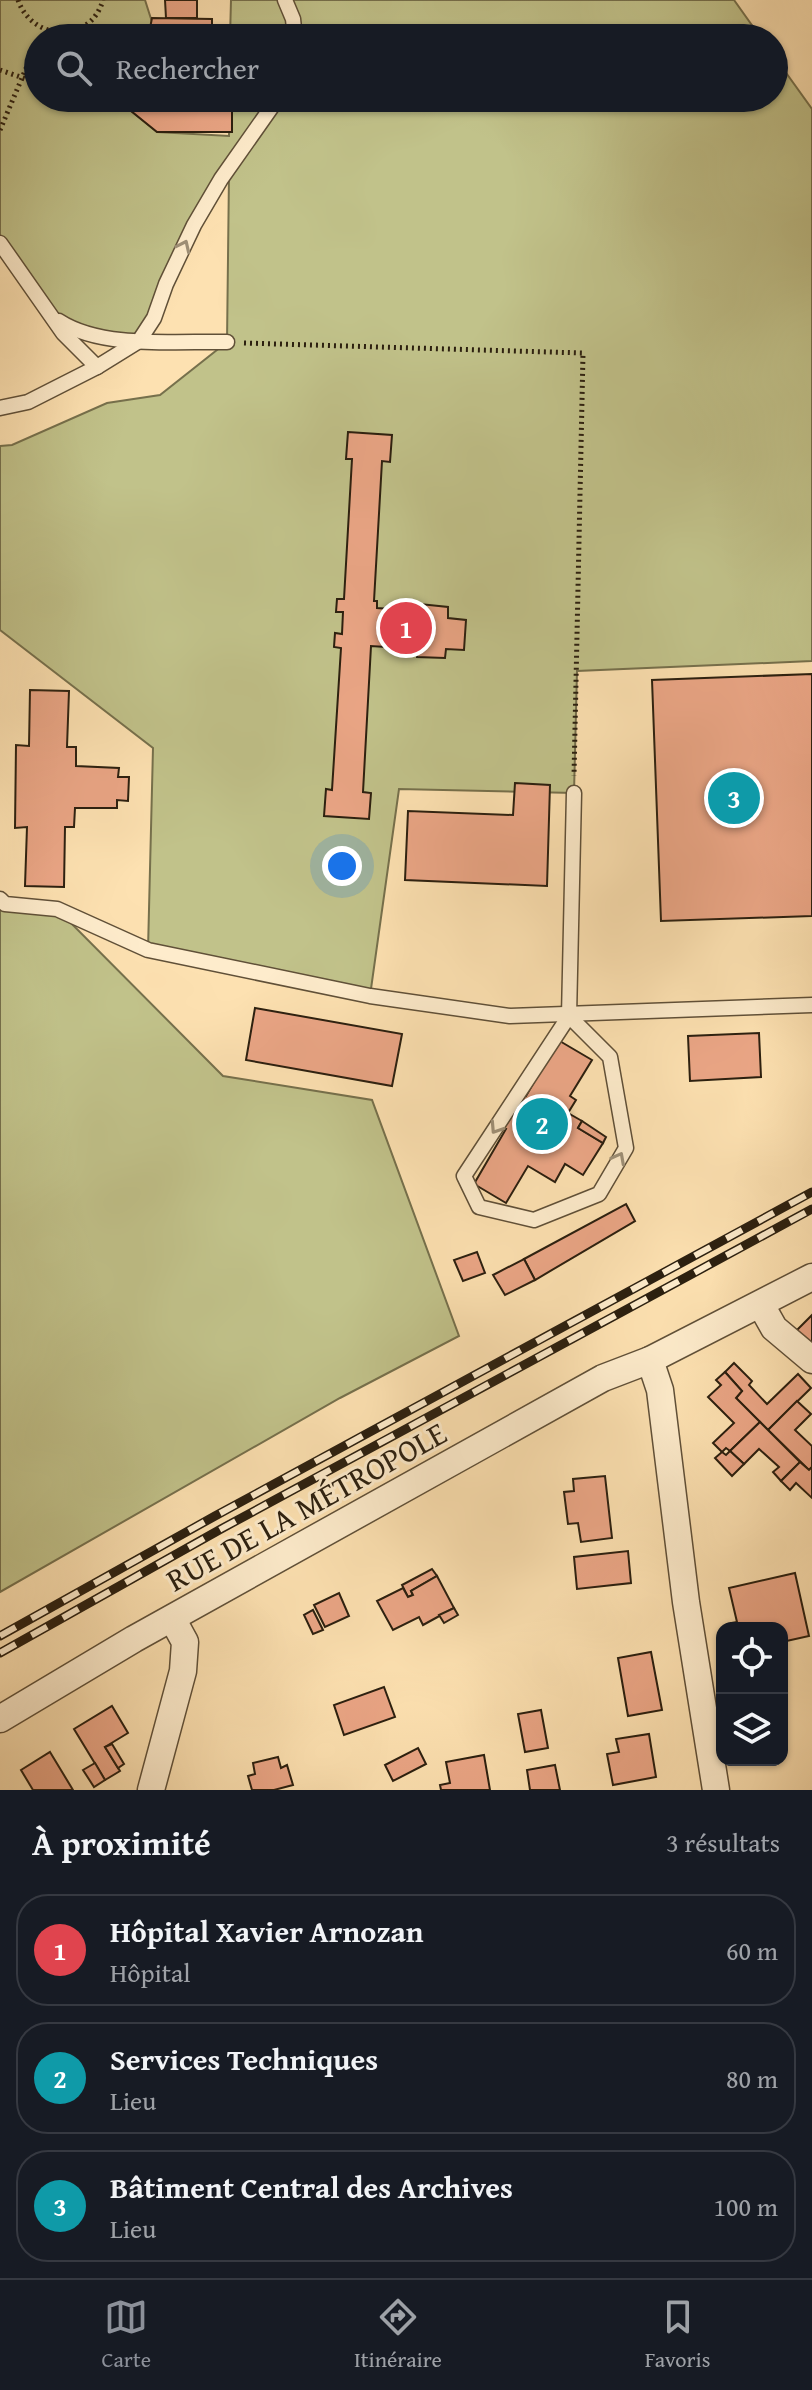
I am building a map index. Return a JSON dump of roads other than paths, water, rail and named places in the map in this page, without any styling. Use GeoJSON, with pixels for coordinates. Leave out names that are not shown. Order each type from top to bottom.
{"type":"FeatureCollection","features":[{"type":"Feature","properties":{"kind":"street","name":"RUE DE LA MÉTROPOLE"},"geometry":{"type":"LineString","coordinates":[[0,1719],[603,1378],[650,1360],[812,1277]]}},
{"type":"Feature","properties":{"kind":"street"},"geometry":{"type":"LineString","coordinates":[[761,1305],[774,1328],[812,1360]]}},
{"type":"Feature","properties":{"kind":"street"},"geometry":{"type":"LineString","coordinates":[[650,1360],[660,1390],[686,1602],[716,1790]]}},
{"type":"Feature","properties":{"kind":"street"},"geometry":{"type":"LineString","coordinates":[[156,1789],[183,1671],[185,1642],[173,1620]]}},
{"type":"Feature","properties":{"kind":"lane"},"geometry":{"type":"LineString","coordinates":[[285,0],[294,24]]}},
{"type":"Feature","properties":{"kind":"lane"},"geometry":{"type":"LineString","coordinates":[[0,408],[28,402],[97,367],[139,341],[154,318],[166,284],[194,225],[221,179],[268,112]]}},
{"type":"Feature","properties":{"kind":"lane"},"geometry":{"type":"LineString","coordinates":[[0,243],[63,333],[97,367]]}},
{"type":"Feature","properties":{"kind":"lane"},"geometry":{"type":"LineString","coordinates":[[50,316],[72,330],[99,337],[139,341],[227,342]]}},
{"type":"Feature","properties":{"kind":"lane"},"geometry":{"type":"LineString","coordinates":[[569,1016],[610,1057],[626,1148],[599,1194],[534,1220],[479,1207],[464,1176],[569,1016],[574,793]]}},
{"type":"Feature","properties":{"kind":"lane"},"geometry":{"type":"LineString","coordinates":[[2,903],[57,909],[148,950],[370,996],[510,1016],[812,1005]]}},
{"type":"Feature","properties":{"kind":"railway"},"geometry":{"type":"LineString","coordinates":[[0,1636],[812,1192]]}},
{"type":"Feature","properties":{"kind":"railway"},"geometry":{"type":"LineString","coordinates":[[0,1653],[221,1529],[812,1209]]}},
{"type":"Feature","properties":{"kind":"place","name":"Hôpital Xavier Arnozan"},"geometry":{"type":"Point","coordinates":[406,628]}},
{"type":"Feature","properties":{"kind":"place","name":"Bâtiment Central des Archives"},"geometry":{"type":"Point","coordinates":[734,798]}},
{"type":"Feature","properties":{"kind":"place","name":"Services Techniques"},"geometry":{"type":"Point","coordinates":[542,1124]}}]}
